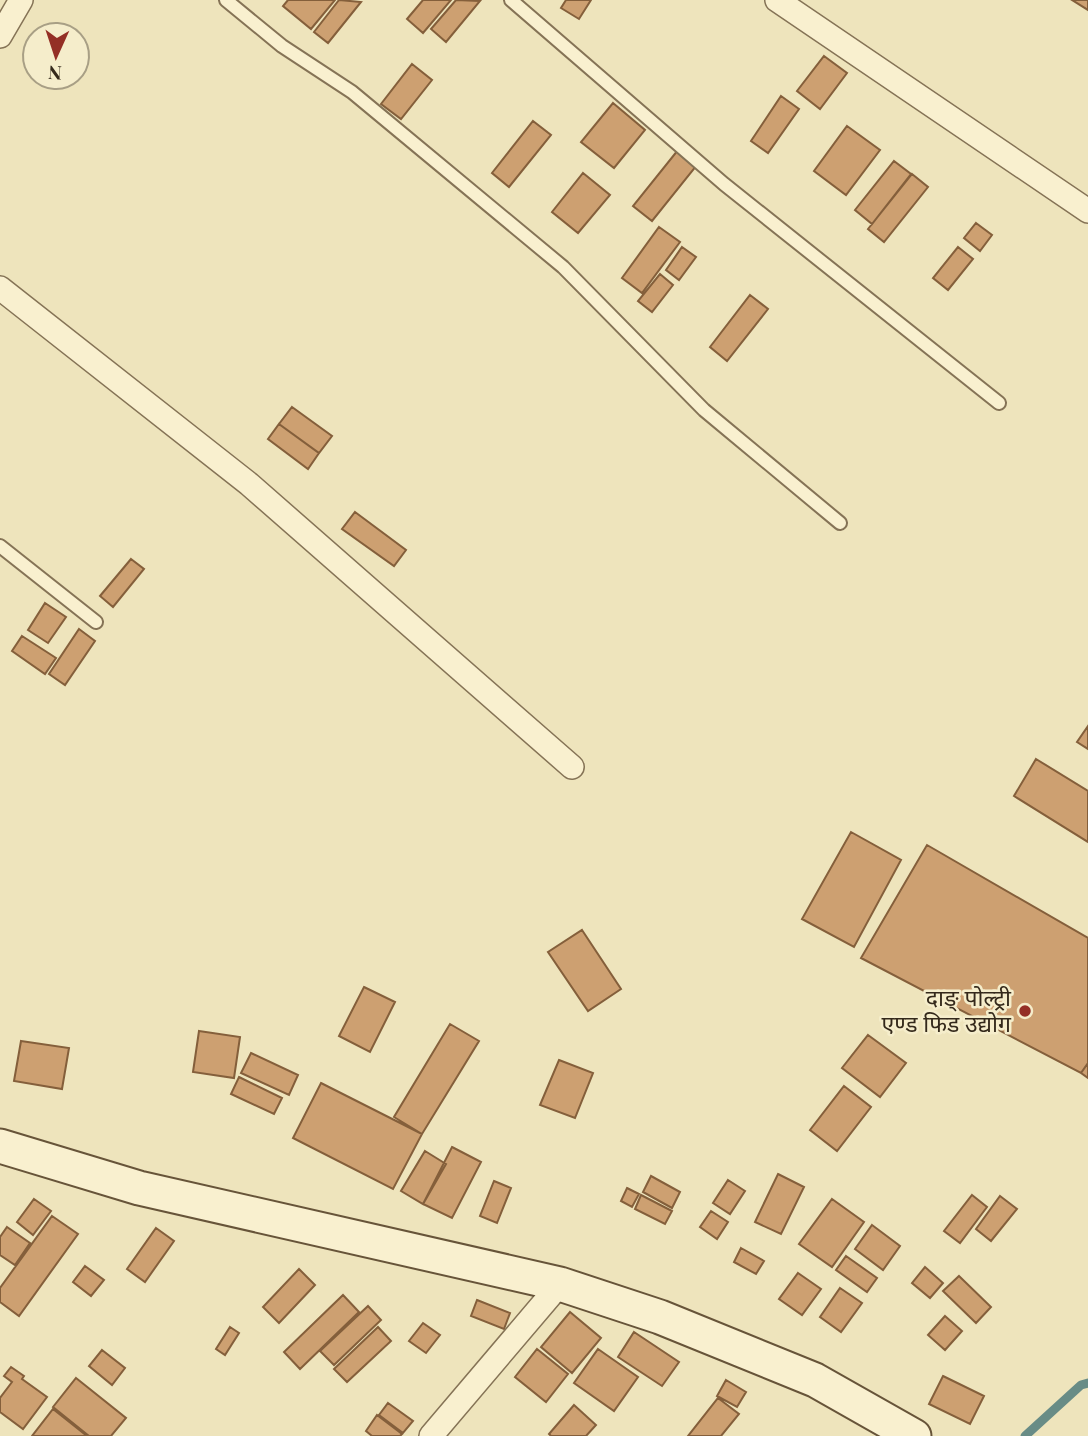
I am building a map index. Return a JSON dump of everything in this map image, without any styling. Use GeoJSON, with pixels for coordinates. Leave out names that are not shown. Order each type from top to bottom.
{"type":"FeatureCollection","features":[{"type":"Feature","properties":{"kind":"main road"},"geometry":{"type":"LineString","coordinates":[[0,1146],[139,1188],[560,1284],[660,1317],[815,1380],[896,1432]]}},
{"type":"Feature","properties":{"kind":"street"},"geometry":{"type":"LineString","coordinates":[[0,36],[20,0]]}},
{"type":"Feature","properties":{"kind":"street"},"geometry":{"type":"LineString","coordinates":[[777,0],[1088,211]]}},
{"type":"Feature","properties":{"kind":"street"},"geometry":{"type":"LineString","coordinates":[[0,288],[249,484],[572,767]]}},
{"type":"Feature","properties":{"kind":"street"},"geometry":{"type":"LineString","coordinates":[[431,1436],[560,1284]]}},
{"type":"Feature","properties":{"kind":"lane"},"geometry":{"type":"LineString","coordinates":[[226,0],[282,46],[352,92],[563,267],[704,410],[841,523]]}},
{"type":"Feature","properties":{"kind":"lane"},"geometry":{"type":"LineString","coordinates":[[511,0],[724,184],[999,403]]}},
{"type":"Feature","properties":{"kind":"lane"},"geometry":{"type":"LineString","coordinates":[[0,546],[96,622]]}},
{"type":"Feature","properties":{"kind":"building"},"geometry":{"type":"Polygon","coordinates":[[[288,0],[335,0],[311,29],[283,6],[288,0]]]}},
{"type":"Feature","properties":{"kind":"building"},"geometry":{"type":"Polygon","coordinates":[[[339,0],[361,2],[328,43],[314,32],[339,0]]]}},
{"type":"Feature","properties":{"kind":"building"},"geometry":{"type":"Polygon","coordinates":[[[423,0],[451,0],[423,33],[407,19],[423,0]]]}},
{"type":"Feature","properties":{"kind":"building"},"geometry":{"type":"Polygon","coordinates":[[[456,0],[480,1],[446,42],[431,29],[456,0]]]}},
{"type":"Feature","properties":{"kind":"building"},"geometry":{"type":"Polygon","coordinates":[[[566,0],[591,0],[579,19],[561,8],[566,0]]]}},
{"type":"Feature","properties":{"kind":"building"},"geometry":{"type":"Polygon","coordinates":[[[1072,0],[1088,0],[1088,10],[1072,0]]]}},
{"type":"Feature","properties":{"kind":"building"},"geometry":{"type":"Polygon","coordinates":[[[824,56],[847,73],[820,109],[797,91],[824,56]]]}},
{"type":"Feature","properties":{"kind":"building"},"geometry":{"type":"Polygon","coordinates":[[[412,64],[432,80],[401,119],[381,104],[412,64]]]}},
{"type":"Feature","properties":{"kind":"building"},"geometry":{"type":"Polygon","coordinates":[[[781,96],[799,109],[768,153],[751,141],[781,96]]]}},
{"type":"Feature","properties":{"kind":"building"},"geometry":{"type":"Polygon","coordinates":[[[613,103],[645,130],[614,168],[581,142],[613,103]]]}},
{"type":"Feature","properties":{"kind":"building"},"geometry":{"type":"Polygon","coordinates":[[[533,121],[551,135],[509,187],[492,173],[533,121]]]}},
{"type":"Feature","properties":{"kind":"building"},"geometry":{"type":"Polygon","coordinates":[[[847,126],[880,150],[846,195],[814,171],[847,126]]]}},
{"type":"Feature","properties":{"kind":"building"},"geometry":{"type":"Polygon","coordinates":[[[678,150],[697,165],[652,221],[633,206],[678,150]]]}},
{"type":"Feature","properties":{"kind":"building"},"geometry":{"type":"Polygon","coordinates":[[[894,161],[911,174],[872,224],[855,210],[894,161]]]}},
{"type":"Feature","properties":{"kind":"building"},"geometry":{"type":"Polygon","coordinates":[[[583,173],[610,195],[578,233],[552,212],[583,173]]]}},
{"type":"Feature","properties":{"kind":"building"},"geometry":{"type":"Polygon","coordinates":[[[912,174],[928,187],[884,242],[868,229],[912,174]]]}},
{"type":"Feature","properties":{"kind":"building"},"geometry":{"type":"Polygon","coordinates":[[[976,223],[992,235],[980,251],[964,238],[976,223]]]}},
{"type":"Feature","properties":{"kind":"building"},"geometry":{"type":"Polygon","coordinates":[[[659,227],[680,242],[642,293],[622,278],[659,227]]]}},
{"type":"Feature","properties":{"kind":"building"},"geometry":{"type":"Polygon","coordinates":[[[682,247],[696,257],[679,280],[666,270],[682,247]]]}},
{"type":"Feature","properties":{"kind":"building"},"geometry":{"type":"Polygon","coordinates":[[[958,247],[973,259],[948,290],[933,278],[958,247]]]}},
{"type":"Feature","properties":{"kind":"building"},"geometry":{"type":"Polygon","coordinates":[[[660,274],[673,285],[652,312],[638,301],[660,274]]]}},
{"type":"Feature","properties":{"kind":"building"},"geometry":{"type":"Polygon","coordinates":[[[750,295],[768,309],[727,361],[710,347],[750,295]]]}},
{"type":"Feature","properties":{"kind":"building"},"geometry":{"type":"Polygon","coordinates":[[[292,407],[332,436],[319,453],[279,424],[292,407]]]}},
{"type":"Feature","properties":{"kind":"building"},"geometry":{"type":"Polygon","coordinates":[[[279,424],[319,453],[308,469],[268,439],[279,424]]]}},
{"type":"Feature","properties":{"kind":"building"},"geometry":{"type":"Polygon","coordinates":[[[355,512],[406,550],[394,566],[342,529],[355,512]]]}},
{"type":"Feature","properties":{"kind":"building"},"geometry":{"type":"Polygon","coordinates":[[[131,559],[144,569],[113,607],[100,596],[131,559]]]}},
{"type":"Feature","properties":{"kind":"building"},"geometry":{"type":"Polygon","coordinates":[[[45,603],[66,617],[48,643],[28,630],[45,603]]]}},
{"type":"Feature","properties":{"kind":"building"},"geometry":{"type":"Polygon","coordinates":[[[79,629],[95,641],[65,685],[49,674],[79,629]]]}},
{"type":"Feature","properties":{"kind":"building"},"geometry":{"type":"Polygon","coordinates":[[[22,636],[56,658],[45,674],[12,651],[22,636]]]}},
{"type":"Feature","properties":{"kind":"building"},"geometry":{"type":"Polygon","coordinates":[[[1088,726],[1088,749],[1077,742],[1088,726]]]}},
{"type":"Feature","properties":{"kind":"building"},"geometry":{"type":"Polygon","coordinates":[[[1036,759],[1088,791],[1088,842],[1014,796],[1036,759]]]}},
{"type":"Feature","properties":{"kind":"building"},"geometry":{"type":"Polygon","coordinates":[[[851,832],[901,860],[854,947],[802,919],[851,832]]]}},
{"type":"Feature","properties":{"kind":"building","name":"दाङ् पोल्ट्री एण्ड फिड उद्योग"},"geometry":{"type":"Polygon","coordinates":[[[927,845],[1088,938],[1088,1063],[1081,1073],[861,958],[927,845]]]}},
{"type":"Feature","properties":{"kind":"building"},"geometry":{"type":"Polygon","coordinates":[[[582,930],[621,989],[588,1011],[548,952],[582,930]]]}},
{"type":"Feature","properties":{"kind":"building"},"geometry":{"type":"Polygon","coordinates":[[[364,987],[395,1002],[370,1052],[339,1036],[364,987]]]}},
{"type":"Feature","properties":{"kind":"building"},"geometry":{"type":"Polygon","coordinates":[[[450,1024],[479,1041],[422,1134],[394,1117],[450,1024]]]}},
{"type":"Feature","properties":{"kind":"building"},"geometry":{"type":"Polygon","coordinates":[[[199,1031],[240,1037],[234,1078],[193,1072],[199,1031]]]}},
{"type":"Feature","properties":{"kind":"building"},"geometry":{"type":"Polygon","coordinates":[[[868,1035],[906,1063],[880,1097],[842,1068],[868,1035]]]}},
{"type":"Feature","properties":{"kind":"building"},"geometry":{"type":"Polygon","coordinates":[[[21,1041],[69,1048],[62,1089],[14,1081],[21,1041]]]}},
{"type":"Feature","properties":{"kind":"building"},"geometry":{"type":"Polygon","coordinates":[[[251,1053],[298,1075],[289,1095],[241,1073],[251,1053]]]}},
{"type":"Feature","properties":{"kind":"building"},"geometry":{"type":"Polygon","coordinates":[[[559,1060],[593,1073],[575,1118],[540,1105],[559,1060]]]}},
{"type":"Feature","properties":{"kind":"building"},"geometry":{"type":"Polygon","coordinates":[[[1088,1063],[1088,1078],[1081,1073],[1088,1063]]]}},
{"type":"Feature","properties":{"kind":"building"},"geometry":{"type":"Polygon","coordinates":[[[239,1077],[282,1098],[274,1114],[231,1094],[239,1077]]]}},
{"type":"Feature","properties":{"kind":"building"},"geometry":{"type":"Polygon","coordinates":[[[321,1083],[422,1134],[393,1189],[293,1138],[321,1083]]]}},
{"type":"Feature","properties":{"kind":"building"},"geometry":{"type":"Polygon","coordinates":[[[844,1086],[871,1107],[837,1151],[810,1130],[844,1086]]]}},
{"type":"Feature","properties":{"kind":"building"},"geometry":{"type":"Polygon","coordinates":[[[452,1147],[481,1162],[452,1218],[423,1204],[452,1147]]]}},
{"type":"Feature","properties":{"kind":"building"},"geometry":{"type":"Polygon","coordinates":[[[425,1151],[446,1164],[423,1204],[401,1191],[425,1151]]]}},
{"type":"Feature","properties":{"kind":"building"},"geometry":{"type":"Polygon","coordinates":[[[778,1174],[804,1187],[781,1234],[755,1222],[778,1174]]]}},
{"type":"Feature","properties":{"kind":"building"},"geometry":{"type":"Polygon","coordinates":[[[651,1176],[680,1192],[672,1208],[643,1192],[651,1176]]]}},
{"type":"Feature","properties":{"kind":"building"},"geometry":{"type":"Polygon","coordinates":[[[728,1180],[745,1191],[730,1214],[713,1203],[728,1180]]]}},
{"type":"Feature","properties":{"kind":"building"},"geometry":{"type":"Polygon","coordinates":[[[494,1181],[511,1188],[497,1223],[480,1216],[494,1181]]]}},
{"type":"Feature","properties":{"kind":"building"},"geometry":{"type":"Polygon","coordinates":[[[627,1188],[639,1194],[632,1207],[621,1201],[627,1188]]]}},
{"type":"Feature","properties":{"kind":"building"},"geometry":{"type":"Polygon","coordinates":[[[641,1195],[672,1211],[665,1224],[635,1209],[641,1195]]]}},
{"type":"Feature","properties":{"kind":"building"},"geometry":{"type":"Polygon","coordinates":[[[972,1195],[987,1207],[960,1243],[944,1231],[972,1195]]]}},
{"type":"Feature","properties":{"kind":"building"},"geometry":{"type":"Polygon","coordinates":[[[1000,1196],[1017,1209],[991,1241],[976,1229],[1000,1196]]]}},
{"type":"Feature","properties":{"kind":"building"},"geometry":{"type":"Polygon","coordinates":[[[34,1199],[51,1211],[33,1235],[17,1222],[34,1199]]]}},
{"type":"Feature","properties":{"kind":"building"},"geometry":{"type":"Polygon","coordinates":[[[832,1199],[864,1222],[832,1267],[799,1244],[832,1199]]]}},
{"type":"Feature","properties":{"kind":"building"},"geometry":{"type":"Polygon","coordinates":[[[711,1211],[728,1222],[717,1239],[700,1227],[711,1211]]]}},
{"type":"Feature","properties":{"kind":"building"},"geometry":{"type":"Polygon","coordinates":[[[52,1216],[78,1234],[19,1316],[0,1302],[0,1288],[52,1216]]]}},
{"type":"Feature","properties":{"kind":"building"},"geometry":{"type":"Polygon","coordinates":[[[872,1225],[900,1246],[883,1270],[855,1249],[872,1225]]]}},
{"type":"Feature","properties":{"kind":"building"},"geometry":{"type":"Polygon","coordinates":[[[7,1227],[30,1243],[15,1265],[0,1255],[0,1237],[7,1227]]]}},
{"type":"Feature","properties":{"kind":"building"},"geometry":{"type":"Polygon","coordinates":[[[156,1228],[174,1241],[145,1282],[127,1269],[156,1228]]]}},
{"type":"Feature","properties":{"kind":"building"},"geometry":{"type":"Polygon","coordinates":[[[741,1248],[764,1261],[756,1274],[734,1262],[741,1248]]]}},
{"type":"Feature","properties":{"kind":"building"},"geometry":{"type":"Polygon","coordinates":[[[846,1256],[877,1278],[867,1292],[836,1270],[846,1256]]]}},
{"type":"Feature","properties":{"kind":"building"},"geometry":{"type":"Polygon","coordinates":[[[85,1266],[104,1280],[91,1296],[73,1282],[85,1266]]]}},
{"type":"Feature","properties":{"kind":"building"},"geometry":{"type":"Polygon","coordinates":[[[925,1267],[943,1283],[930,1298],[912,1283],[925,1267]]]}},
{"type":"Feature","properties":{"kind":"building"},"geometry":{"type":"Polygon","coordinates":[[[299,1269],[315,1285],[279,1323],[263,1307],[299,1269]]]}},
{"type":"Feature","properties":{"kind":"building"},"geometry":{"type":"Polygon","coordinates":[[[798,1273],[821,1289],[802,1315],[779,1299],[798,1273]]]}},
{"type":"Feature","properties":{"kind":"building"},"geometry":{"type":"Polygon","coordinates":[[[959,1276],[991,1307],[976,1323],[943,1291],[959,1276]]]}},
{"type":"Feature","properties":{"kind":"building"},"geometry":{"type":"Polygon","coordinates":[[[840,1288],[862,1303],[841,1332],[820,1317],[840,1288]]]}},
{"type":"Feature","properties":{"kind":"building"},"geometry":{"type":"Polygon","coordinates":[[[343,1295],[359,1312],[300,1369],[284,1352],[343,1295]]]}},
{"type":"Feature","properties":{"kind":"building"},"geometry":{"type":"Polygon","coordinates":[[[477,1300],[510,1313],[504,1329],[471,1316],[477,1300]]]}},
{"type":"Feature","properties":{"kind":"building"},"geometry":{"type":"Polygon","coordinates":[[[368,1306],[381,1320],[334,1365],[320,1351],[368,1306]]]}},
{"type":"Feature","properties":{"kind":"building"},"geometry":{"type":"Polygon","coordinates":[[[570,1312],[601,1338],[572,1373],[541,1347],[570,1312]]]}},
{"type":"Feature","properties":{"kind":"building"},"geometry":{"type":"Polygon","coordinates":[[[945,1316],[962,1331],[945,1350],[928,1335],[945,1316]]]}},
{"type":"Feature","properties":{"kind":"building"},"geometry":{"type":"Polygon","coordinates":[[[423,1323],[440,1335],[426,1353],[409,1341],[423,1323]]]}},
{"type":"Feature","properties":{"kind":"building"},"geometry":{"type":"Polygon","coordinates":[[[230,1327],[239,1333],[225,1355],[216,1349],[230,1327]]]}},
{"type":"Feature","properties":{"kind":"building"},"geometry":{"type":"Polygon","coordinates":[[[378,1327],[391,1341],[347,1382],[334,1369],[378,1327]]]}},
{"type":"Feature","properties":{"kind":"building"},"geometry":{"type":"Polygon","coordinates":[[[634,1332],[679,1362],[662,1386],[618,1357],[634,1332]]]}},
{"type":"Feature","properties":{"kind":"building"},"geometry":{"type":"Polygon","coordinates":[[[537,1349],[568,1374],[546,1402],[515,1377],[537,1349]]]}},
{"type":"Feature","properties":{"kind":"building"},"geometry":{"type":"Polygon","coordinates":[[[598,1349],[638,1377],[614,1411],[574,1383],[598,1349]]]}},
{"type":"Feature","properties":{"kind":"building"},"geometry":{"type":"Polygon","coordinates":[[[102,1350],[125,1368],[112,1385],[89,1366],[102,1350]]]}},
{"type":"Feature","properties":{"kind":"building"},"geometry":{"type":"Polygon","coordinates":[[[11,1367],[24,1376],[22,1379],[47,1397],[23,1429],[0,1412],[0,1398],[12,1382],[4,1376],[11,1367]]]}},
{"type":"Feature","properties":{"kind":"building"},"geometry":{"type":"Polygon","coordinates":[[[943,1376],[984,1396],[970,1424],[929,1404],[943,1376]]]}},
{"type":"Feature","properties":{"kind":"building"},"geometry":{"type":"Polygon","coordinates":[[[76,1378],[126,1418],[111,1436],[89,1436],[53,1407],[76,1378]]]}},
{"type":"Feature","properties":{"kind":"building"},"geometry":{"type":"Polygon","coordinates":[[[726,1380],[746,1392],[737,1407],[717,1396],[726,1380]]]}},
{"type":"Feature","properties":{"kind":"building"},"geometry":{"type":"Polygon","coordinates":[[[718,1398],[739,1414],[721,1436],[688,1436],[718,1398]]]}},
{"type":"Feature","properties":{"kind":"building"},"geometry":{"type":"Polygon","coordinates":[[[388,1403],[413,1421],[403,1433],[379,1415],[388,1403]]]}},
{"type":"Feature","properties":{"kind":"building"},"geometry":{"type":"Polygon","coordinates":[[[574,1405],[596,1425],[586,1436],[551,1436],[549,1434],[574,1405]]]}},
{"type":"Feature","properties":{"kind":"building"},"geometry":{"type":"Polygon","coordinates":[[[53,1409],[87,1436],[32,1436],[53,1409]]]}},
{"type":"Feature","properties":{"kind":"building"},"geometry":{"type":"Polygon","coordinates":[[[377,1415],[402,1434],[372,1436],[366,1431],[377,1415]]]}},
{"type":"Feature","properties":{"kind":"waterway"},"geometry":{"type":"LineString","coordinates":[[1025,1436],[1081,1385],[1088,1383]]}},
{"type":"Feature","properties":{"kind":"place","name":"दाङ् पोल्ट्री एण्ड फिड उद्योग"},"geometry":{"type":"Point","coordinates":[1025,1011]}}]}
